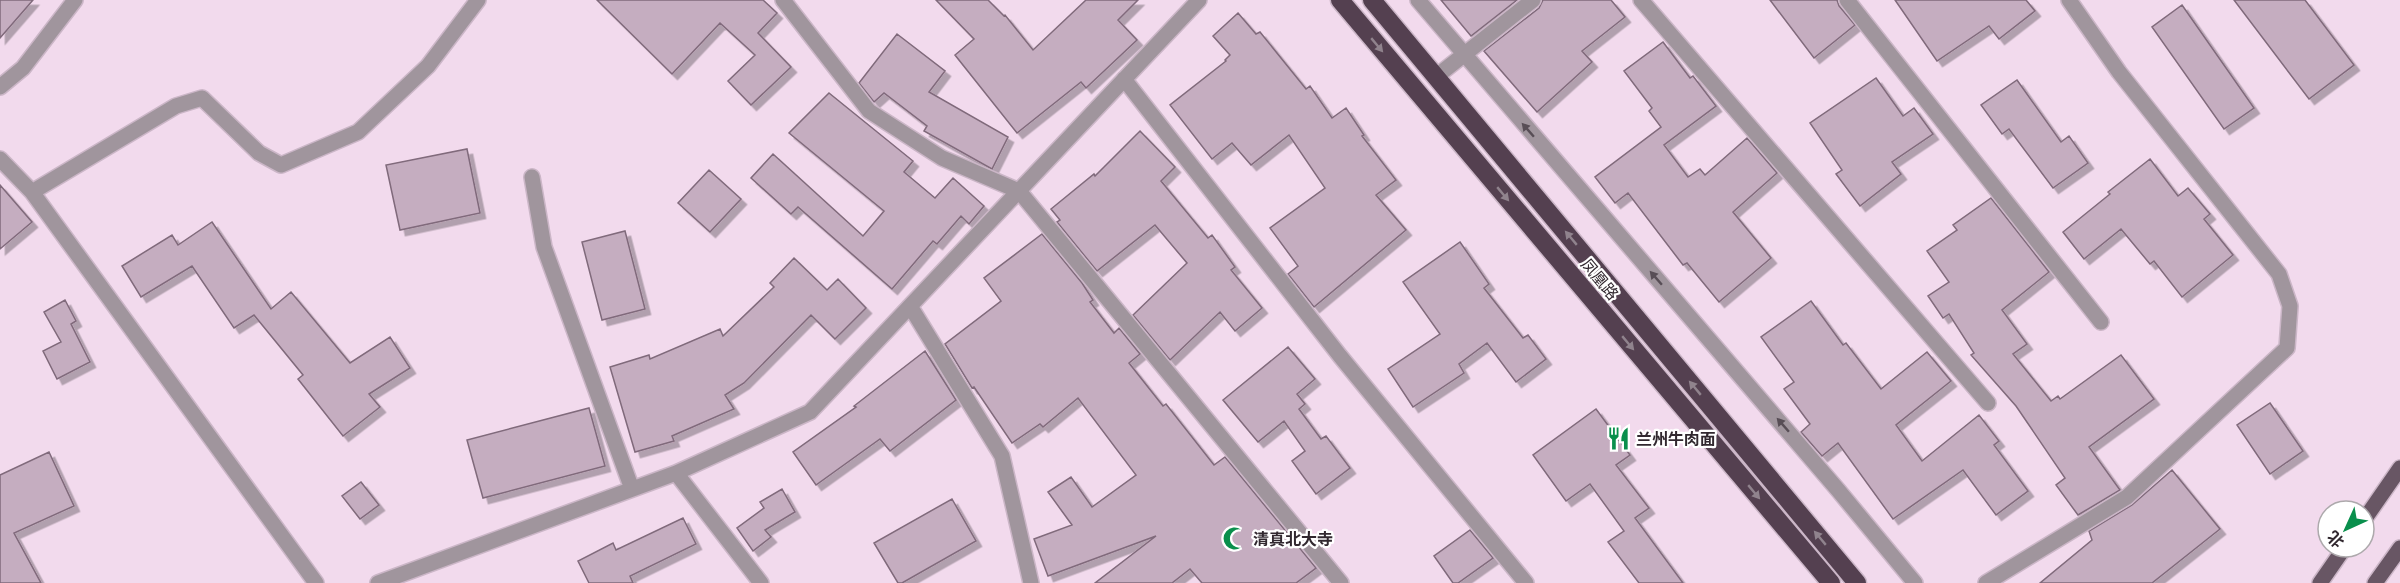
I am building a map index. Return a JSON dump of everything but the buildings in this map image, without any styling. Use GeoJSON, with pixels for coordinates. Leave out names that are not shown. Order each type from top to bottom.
{"type":"FeatureCollection","features":[{"type":"Feature","properties":{"kind":"highway","name":"凤凰路"},"geometry":{"type":"LineString","coordinates":[[1340,0],[1831,583]]}},
{"type":"Feature","properties":{"kind":"highway","name":"凤凰路"},"geometry":{"type":"LineString","coordinates":[[1371,0],[1437,76],[1857,583]]}},
{"type":"Feature","properties":{"kind":"main road"},"geometry":{"type":"LineString","coordinates":[[2376,503],[2400,468]]}},
{"type":"Feature","properties":{"kind":"main road"},"geometry":{"type":"LineString","coordinates":[[2375,583],[2400,548]]}},
{"type":"Feature","properties":{"kind":"main road"},"geometry":{"type":"LineString","coordinates":[[2320,583],[2337,559]]}},
{"type":"Feature","properties":{"kind":"street"},"geometry":{"type":"LineString","coordinates":[[0,87],[23,68],[75,0]]}},
{"type":"Feature","properties":{"kind":"street"},"geometry":{"type":"LineString","coordinates":[[32,192],[176,106],[202,98],[259,153],[281,165],[358,132],[428,66],[478,0]]}},
{"type":"Feature","properties":{"kind":"street"},"geometry":{"type":"LineString","coordinates":[[783,0],[869,111],[942,158],[1019,191],[1341,583]]}},
{"type":"Feature","properties":{"kind":"street"},"geometry":{"type":"LineString","coordinates":[[378,583],[676,473],[810,412],[1199,0]]}},
{"type":"Feature","properties":{"kind":"street"},"geometry":{"type":"LineString","coordinates":[[1418,0],[1915,583]]}},
{"type":"Feature","properties":{"kind":"street"},"geometry":{"type":"LineString","coordinates":[[1437,76],[1533,0]]}},
{"type":"Feature","properties":{"kind":"street"},"geometry":{"type":"LineString","coordinates":[[1641,0],[1988,404]]}},
{"type":"Feature","properties":{"kind":"street"},"geometry":{"type":"LineString","coordinates":[[1847,0],[2101,322]]}},
{"type":"Feature","properties":{"kind":"street"},"geometry":{"type":"LineString","coordinates":[[1986,583],[2127,497],[2287,348],[2290,306],[2279,274],[2120,72],[2069,0]]}},
{"type":"Feature","properties":{"kind":"street"},"geometry":{"type":"LineString","coordinates":[[1124,79],[1340,356],[1526,583]]}},
{"type":"Feature","properties":{"kind":"street"},"geometry":{"type":"LineString","coordinates":[[0,159],[32,192],[316,583]]}},
{"type":"Feature","properties":{"kind":"street"},"geometry":{"type":"LineString","coordinates":[[532,177],[543,247],[632,489]]}},
{"type":"Feature","properties":{"kind":"street"},"geometry":{"type":"LineString","coordinates":[[910,306],[1002,456],[1031,583]]}},
{"type":"Feature","properties":{"kind":"street"},"geometry":{"type":"LineString","coordinates":[[676,473],[762,583]]}},
{"type":"Feature","properties":{"kind":"place","name":"兰州牛肉面"},"geometry":{"type":"Point","coordinates":[1618,439]}},
{"type":"Feature","properties":{"kind":"place","name":"清真北大寺"},"geometry":{"type":"Point","coordinates":[1235,539]}}]}
